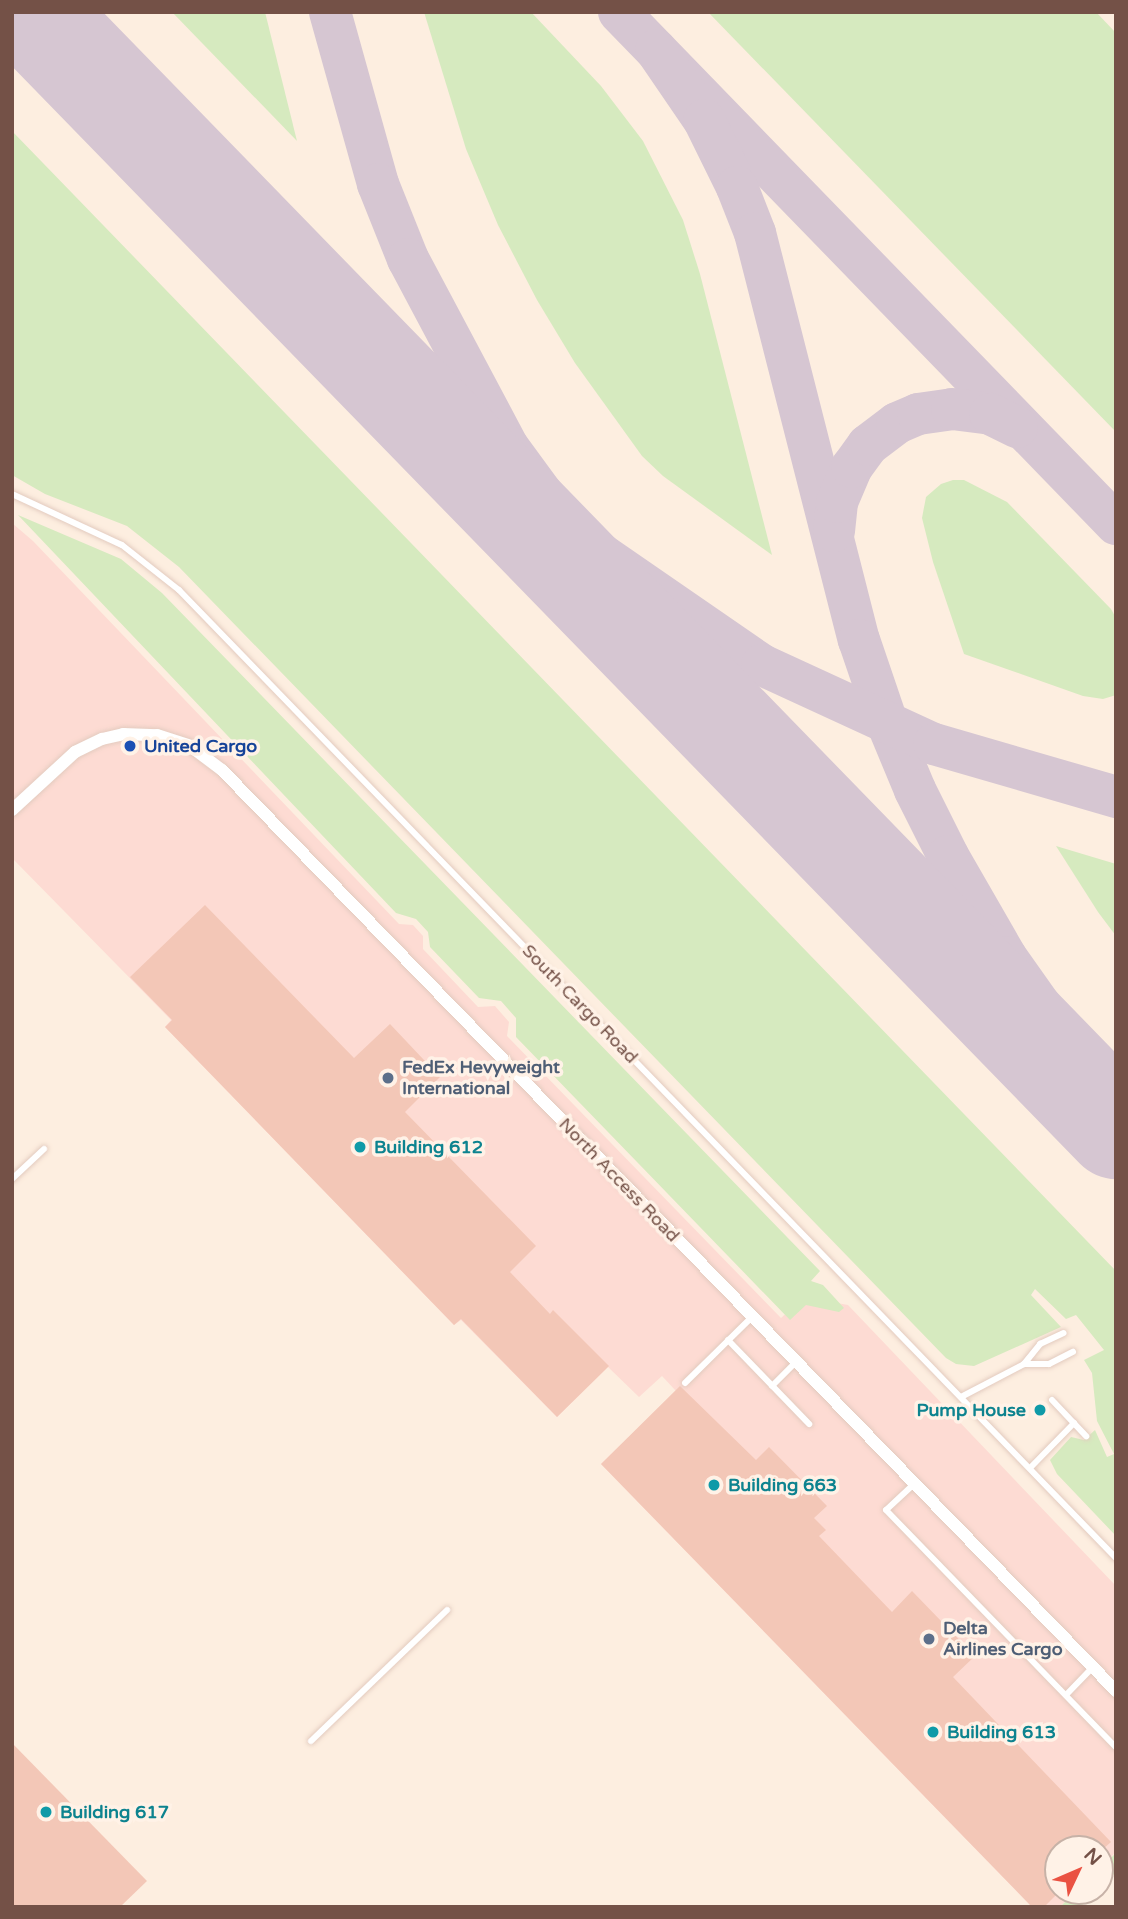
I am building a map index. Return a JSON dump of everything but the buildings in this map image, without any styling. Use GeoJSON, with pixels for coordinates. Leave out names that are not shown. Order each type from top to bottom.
{"type":"FeatureCollection","features":[{"type":"Feature","properties":{"kind":"street","name":"North Access Road"},"geometry":{"type":"LineString","coordinates":[[12,810],[75,752],[102,739],[123,734],[157,736],[190,746],[222,770],[1116,1691]]}},
{"type":"Feature","properties":{"kind":"lane","name":"South Cargo Road"},"geometry":{"type":"LineString","coordinates":[[12,494],[122,545],[179,590],[1116,1558]]}},
{"type":"Feature","properties":{"kind":"lane"},"geometry":{"type":"LineString","coordinates":[[12,1179],[44,1149]]}},
{"type":"Feature","properties":{"kind":"lane"},"geometry":{"type":"LineString","coordinates":[[685,1383],[752,1317]]}},
{"type":"Feature","properties":{"kind":"lane"},"geometry":{"type":"LineString","coordinates":[[961,1397],[1024,1364],[1040,1344],[1064,1333]]}},
{"type":"Feature","properties":{"kind":"lane"},"geometry":{"type":"LineString","coordinates":[[728,1340],[809,1424]]}},
{"type":"Feature","properties":{"kind":"lane"},"geometry":{"type":"LineString","coordinates":[[1024,1364],[1049,1364],[1073,1352]]}},
{"type":"Feature","properties":{"kind":"lane"},"geometry":{"type":"LineString","coordinates":[[772,1386],[796,1362]]}},
{"type":"Feature","properties":{"kind":"lane"},"geometry":{"type":"LineString","coordinates":[[1052,1400],[1086,1436]]}},
{"type":"Feature","properties":{"kind":"lane"},"geometry":{"type":"LineString","coordinates":[[1030,1468],[1074,1423]]}},
{"type":"Feature","properties":{"kind":"lane"},"geometry":{"type":"LineString","coordinates":[[914,1484],[886,1510],[1116,1746]]}},
{"type":"Feature","properties":{"kind":"lane"},"geometry":{"type":"LineString","coordinates":[[311,1741],[447,1609]]}},
{"type":"Feature","properties":{"kind":"lane"},"geometry":{"type":"LineString","coordinates":[[1066,1695],[1093,1667]]}},
{"type":"Feature","properties":{"kind":"shaded area"},"geometry":{"type":"Polygon","coordinates":[[[12,523],[33,541],[399,924],[413,925],[423,936],[423,949],[478,1007],[495,1006],[509,1022],[507,1036],[781,1318],[804,1297],[848,1305],[1116,1586],[1116,1852],[1114,1854],[1114,1835],[1044,1835],[1044,1905],[1062,1905],[1032,1907],[601,1464],[676,1391],[662,1376],[639,1397],[608,1367],[557,1417],[461,1320],[454,1325],[165,1027],[171,1020],[12,858],[12,523]]]}},
{"type":"Feature","properties":{"kind":"green space"},"geometry":{"type":"Polygon","coordinates":[[[172,12],[265,12],[297,141],[172,12]]]}},
{"type":"Feature","properties":{"kind":"green space"},"geometry":{"type":"Polygon","coordinates":[[[424,12],[531,12],[601,86],[643,141],[683,220],[700,274],[772,555],[663,476],[642,456],[575,363],[537,300],[498,225],[466,149],[424,12]]]}},
{"type":"Feature","properties":{"kind":"green space"},"geometry":{"type":"Polygon","coordinates":[[[708,12],[1096,12],[1116,33],[1116,432],[708,12]]]}},
{"type":"Feature","properties":{"kind":"green space"},"geometry":{"type":"Polygon","coordinates":[[[12,131],[1116,1271],[1116,1536],[1057,1474],[1050,1460],[1071,1437],[1084,1440],[1095,1430],[1107,1457],[1114,1454],[1097,1421],[1092,1373],[1084,1360],[1104,1350],[1076,1315],[1066,1319],[1035,1289],[1031,1295],[1061,1327],[974,1366],[956,1364],[946,1358],[179,567],[127,526],[45,494],[12,475],[12,131]]]}},
{"type":"Feature","properties":{"kind":"green space"},"geometry":{"type":"Polygon","coordinates":[[[964,480],[1007,502],[1111,609],[1116,618],[1116,695],[1103,699],[1083,696],[964,654],[933,562],[922,518],[926,497],[941,484],[964,480]]]}},
{"type":"Feature","properties":{"kind":"green space"},"geometry":{"type":"Polygon","coordinates":[[[18,515],[121,559],[162,593],[820,1271],[811,1281],[823,1285],[844,1308],[839,1312],[806,1305],[790,1320],[516,1037],[516,1018],[501,1001],[479,998],[430,947],[428,932],[416,919],[396,913],[18,515]]]}},
{"type":"Feature","properties":{"kind":"green space"},"geometry":{"type":"Polygon","coordinates":[[[1056,846],[1116,864],[1116,936],[1098,912],[1056,846]]]}},
{"type":"Feature","properties":{"kind":"green space"},"geometry":{"type":"Polygon","coordinates":[[[1116,1853],[1114,1874],[1114,1855],[1116,1853]]]}},
{"type":"Feature","properties":{"kind":"green space"},"geometry":{"type":"Polygon","coordinates":[[[1062,1905],[1082,1905],[1080,1907],[1060,1907],[1062,1905]]]}},
{"type":"Feature","properties":{"kind":"taxiway"},"geometry":{"type":"LineString","coordinates":[[330,12],[378,184],[408,259],[508,447],[541,492]]}},
{"type":"Feature","properties":{"kind":"taxiway"},"geometry":{"type":"LineString","coordinates":[[619,12],[1116,524]]}},
{"type":"Feature","properties":{"kind":"taxiway"},"geometry":{"type":"LineString","coordinates":[[656,50],[704,120],[737,187],[755,233],[859,640],[888,725],[915,790],[948,856],[1006,957],[1093,1080],[1116,1106]]}},
{"type":"Feature","properties":{"kind":"taxiway"},"geometry":{"type":"LineString","coordinates":[[343,330],[486,465],[569,532],[762,665],[934,744],[1116,797]]}},
{"type":"Feature","properties":{"kind":"taxiway"},"geometry":{"type":"LineString","coordinates":[[834,531],[837,502],[852,467],[868,445],[897,423],[918,414],[952,409],[990,414],[1017,427]]}},
{"type":"Feature","properties":{"kind":"taxiway"},"geometry":{"type":"LineString","coordinates":[[601,571],[739,739]]}},
{"type":"Feature","properties":{"kind":"runway"},"geometry":{"type":"LineString","coordinates":[[31,12],[1116,1127]]}},
{"type":"Feature","properties":{"kind":"place","name":"United Cargo"},"geometry":{"type":"Point","coordinates":[130,746]}},
{"type":"Feature","properties":{"kind":"place","name":"FedEx Hevyweight International"},"geometry":{"type":"Point","coordinates":[388,1078]}},
{"type":"Feature","properties":{"kind":"place","name":"Building 612"},"geometry":{"type":"Point","coordinates":[360,1147]}},
{"type":"Feature","properties":{"kind":"place","name":"Pump House"},"geometry":{"type":"Point","coordinates":[1040,1410]}},
{"type":"Feature","properties":{"kind":"place","name":"Building 663"},"geometry":{"type":"Point","coordinates":[714,1485]}},
{"type":"Feature","properties":{"kind":"place","name":"Delta Airlines Cargo"},"geometry":{"type":"Point","coordinates":[929,1639]}},
{"type":"Feature","properties":{"kind":"place","name":"Building 613"},"geometry":{"type":"Point","coordinates":[933,1732]}},
{"type":"Feature","properties":{"kind":"place","name":"Building 617"},"geometry":{"type":"Point","coordinates":[46,1812]}}]}
